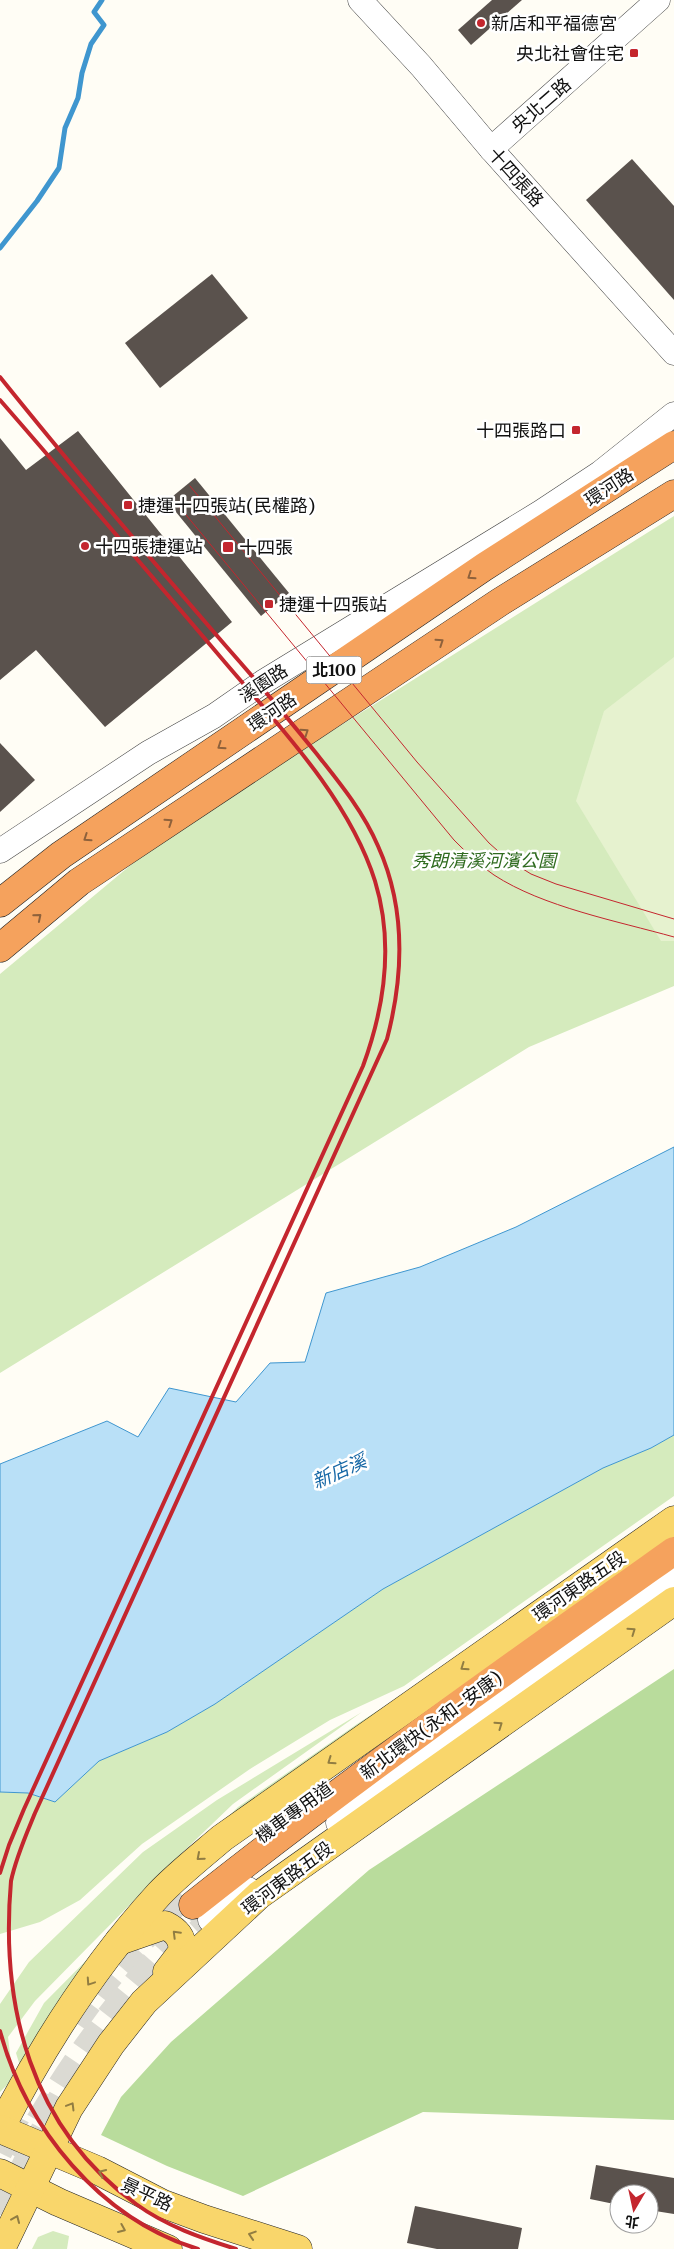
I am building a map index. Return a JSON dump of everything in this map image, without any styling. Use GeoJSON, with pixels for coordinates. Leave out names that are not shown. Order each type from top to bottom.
{"type":"FeatureCollection","features":[{"type":"Feature","properties":{"kind":"highway","name":"環河路"},"geometry":{"type":"LineString","coordinates":[[0,903],[61,855],[484,567],[674,445]]}},
{"type":"Feature","properties":{"kind":"highway","name":"環河路"},"geometry":{"type":"LineString","coordinates":[[0,948],[79,882],[500,602],[674,494]]}},
{"type":"Feature","properties":{"kind":"highway","name":"新北環快(永和-安康)"},"geometry":{"type":"LineString","coordinates":[[197,1909],[255,1856],[487,1684],[674,1551]]}},
{"type":"Feature","properties":{"kind":"highway","name":"新北環快(永和-安康)"},"geometry":{"type":"LineString","coordinates":[[197,1909],[674,1564]]}},
{"type":"Feature","properties":{"kind":"main road","name":"環河東路五段"},"geometry":{"type":"LineString","coordinates":[[0,2129],[38,2057],[117,1942],[161,1892],[222,1838],[674,1520]]}},
{"type":"Feature","properties":{"kind":"main road","name":"環河東路五段"},"geometry":{"type":"LineString","coordinates":[[1,2249],[48,2148],[69,2108],[111,2044],[144,2002],[259,1895],[674,1601]]}},
{"type":"Feature","properties":{"kind":"main road"},"geometry":{"type":"LineString","coordinates":[[117,1942],[165,1925],[174,1930],[182,1939],[183,1951],[144,2002]]}},
{"type":"Feature","properties":{"kind":"main road","name":"景平路"},"geometry":{"type":"LineString","coordinates":[[0,2129],[97,2170],[161,2203],[298,2249]]}},
{"type":"Feature","properties":{"kind":"main road"},"geometry":{"type":"LineString","coordinates":[[0,2173],[58,2202],[168,2249]]}},
{"type":"Feature","properties":{"kind":"street","name":"十四張路"},"geometry":{"type":"LineString","coordinates":[[360,0],[421,66],[491,149],[674,353]]}},
{"type":"Feature","properties":{"kind":"street","name":"央北二路"},"geometry":{"type":"LineString","coordinates":[[491,149],[658,0]]}},
{"type":"Feature","properties":{"kind":"street","name":"溪園路"},"geometry":{"type":"LineString","coordinates":[[0,851],[148,753],[214,716],[262,682],[541,512],[600,473],[674,414]]}},
{"type":"Feature","properties":{"kind":"street","name":"機車專用道"},"geometry":{"type":"LineString","coordinates":[[197,1909],[270,1828],[674,1537]]}},
{"type":"Feature","properties":{"kind":"street","name":"機車專用道"},"geometry":{"type":"LineString","coordinates":[[197,1909],[266,1875],[468,1725],[674,1579]]}},
{"type":"Feature","properties":{"kind":"green space","name":"秀朗清溪河濱公園"},"geometry":{"type":"Polygon","coordinates":[[[674,516],[674,986],[529,1047],[0,1373],[0,974],[168,834],[674,516]]]}},
{"type":"Feature","properties":{"kind":"green space"},"geometry":{"type":"Polygon","coordinates":[[[674,657],[674,941],[661,941],[576,801],[604,711],[674,657]]]}},
{"type":"Feature","properties":{"kind":"green space"},"geometry":{"type":"Polygon","coordinates":[[[674,1435],[674,1496],[404,1686],[330,1720],[250,1769],[142,1844],[80,1900],[40,1922],[0,1934],[0,1792],[28,1793],[55,1802],[99,1761],[167,1732],[215,1704],[383,1589],[603,1468],[651,1448],[674,1435]]]}},
{"type":"Feature","properties":{"kind":"green space"},"geometry":{"type":"Polygon","coordinates":[[[486,1641],[216,1838],[20,2066],[16,2053],[44,2003],[238,1807],[357,1724],[486,1641]]]}},
{"type":"Feature","properties":{"kind":"green space"},"geometry":{"type":"Polygon","coordinates":[[[674,1669],[674,2120],[423,2112],[243,2196],[167,2166],[101,2135],[121,2097],[171,2042],[369,1870],[674,1669]]]}},
{"type":"Feature","properties":{"kind":"green space"},"geometry":{"type":"Polygon","coordinates":[[[362,1712],[233,1804],[160,1874],[35,2001],[8,2037],[13,2079],[0,2092],[0,2004],[29,1962],[143,1852],[217,1800],[362,1712]]]}},
{"type":"Feature","properties":{"kind":"green space"},"geometry":{"type":"Polygon","coordinates":[[[53,2231],[69,2236],[67,2249],[32,2249],[38,2237],[53,2231]]]}},
{"type":"Feature","properties":{"kind":"water","name":"新店溪"},"geometry":{"type":"Polygon","coordinates":[[[674,1147],[674,1435],[651,1448],[603,1468],[383,1589],[215,1704],[167,1732],[99,1761],[55,1802],[28,1793],[0,1792],[0,1464],[107,1421],[138,1437],[169,1388],[236,1402],[270,1363],[305,1362],[326,1293],[420,1267],[516,1227],[674,1147]]]}},
{"type":"Feature","properties":{"kind":"building","name":"新店和平福德宮"},"geometry":{"type":"Polygon","coordinates":[[[492,0],[522,0],[471,45],[458,30],[492,0]]]}},
{"type":"Feature","properties":{"kind":"building"},"geometry":{"type":"Polygon","coordinates":[[[632,159],[674,206],[674,300],[586,200],[632,159]]]}},
{"type":"Feature","properties":{"kind":"building"},"geometry":{"type":"Polygon","coordinates":[[[212,274],[248,318],[160,388],[125,343],[212,274]]]}},
{"type":"Feature","properties":{"kind":"building","name":"十四張捷運站"},"geometry":{"type":"Polygon","coordinates":[[[78,431],[232,622],[105,727],[36,650],[0,680],[0,438],[26,470],[78,431]]]}},
{"type":"Feature","properties":{"kind":"building"},"geometry":{"type":"Polygon","coordinates":[[[195,478],[289,593],[261,616],[167,501],[195,478]]]}},
{"type":"Feature","properties":{"kind":"building"},"geometry":{"type":"Polygon","coordinates":[[[0,743],[35,780],[0,812],[0,743]]]}},
{"type":"Feature","properties":{"kind":"building"},"geometry":{"type":"Polygon","coordinates":[[[596,2165],[674,2178],[674,2214],[659,2212],[659,2184],[609,2184],[609,2203],[590,2199],[596,2165]]]}},
{"type":"Feature","properties":{"kind":"building"},"geometry":{"type":"Polygon","coordinates":[[[415,2206],[522,2228],[518,2249],[437,2249],[407,2243],[415,2206]]]}},
{"type":"Feature","properties":{"kind":"waterway"},"geometry":{"type":"LineString","coordinates":[[0,248],[37,201],[59,168],[65,128],[78,98],[82,73],[91,44],[104,25],[94,12],[102,0]]}},
{"type":"Feature","properties":{"kind":"tunnel"},"geometry":{"type":"LineString","coordinates":[[76,2023],[114,1973],[184,1897]]}},
{"type":"Feature","properties":{"kind":"tunnel"},"geometry":{"type":"LineString","coordinates":[[0,2196],[42,2117],[89,2046],[141,1979],[201,1913]]}},
{"type":"Feature","properties":{"kind":"tunnel"},"geometry":{"type":"LineString","coordinates":[[171,1956],[210,1920]]}},
{"type":"Feature","properties":{"kind":"tunnel"},"geometry":{"type":"LineString","coordinates":[[0,2215],[26,2160],[62,2094]]}},
{"type":"Feature","properties":{"kind":"tunnel"},"geometry":{"type":"LineString","coordinates":[[0,2153],[18,2117]]}},
{"type":"Feature","properties":{"kind":"tram line"},"geometry":{"type":"LineString","coordinates":[[190,486],[417,762],[489,843],[507,859],[531,874],[556,884],[674,919]]}},
{"type":"Feature","properties":{"kind":"tram line"},"geometry":{"type":"LineString","coordinates":[[173,499],[454,840],[478,863],[494,875],[535,896],[581,912],[674,937]]}},
{"type":"Feature","properties":{"kind":"railway"},"geometry":{"type":"LineString","coordinates":[[0,377],[342,786],[358,809],[378,846],[394,893],[398,917],[399,966],[397,990],[387,1039],[35,1813],[18,1855],[11,1881],[9,1928],[11,1974],[18,2019],[30,2061],[47,2102],[71,2139],[100,2173],[136,2204],[172,2225],[197,2236],[236,2249]]}},
{"type":"Feature","properties":{"kind":"railway"},"geometry":{"type":"LineString","coordinates":[[0,400],[266,710],[330,792],[363,850],[375,881],[381,904],[385,951],[384,974],[377,1020],[363,1066],[24,1809],[0,1873]]}},
{"type":"Feature","properties":{"kind":"railway"},"geometry":{"type":"LineString","coordinates":[[0,2031],[12,2067],[28,2102],[48,2135],[72,2165],[99,2192],[129,2216],[162,2235],[198,2249]]}},
{"type":"Feature","properties":{"kind":"place","name":"新店和平福德宮"},"geometry":{"type":"Point","coordinates":[481,23]}},
{"type":"Feature","properties":{"kind":"place","name":"央北社會住宅"},"geometry":{"type":"Point","coordinates":[634,53]}},
{"type":"Feature","properties":{"kind":"place","name":"十四張路口"},"geometry":{"type":"Point","coordinates":[576,430]}},
{"type":"Feature","properties":{"kind":"place","name":"捷運十四張站(民權路)"},"geometry":{"type":"Point","coordinates":[128,505]}},
{"type":"Feature","properties":{"kind":"place","name":"十四張捷運站"},"geometry":{"type":"Point","coordinates":[85,546]}},
{"type":"Feature","properties":{"kind":"place","name":"十四張"},"geometry":{"type":"Point","coordinates":[228,547]}},
{"type":"Feature","properties":{"kind":"place","name":"捷運十四張站"},"geometry":{"type":"Point","coordinates":[269,604]}}]}
